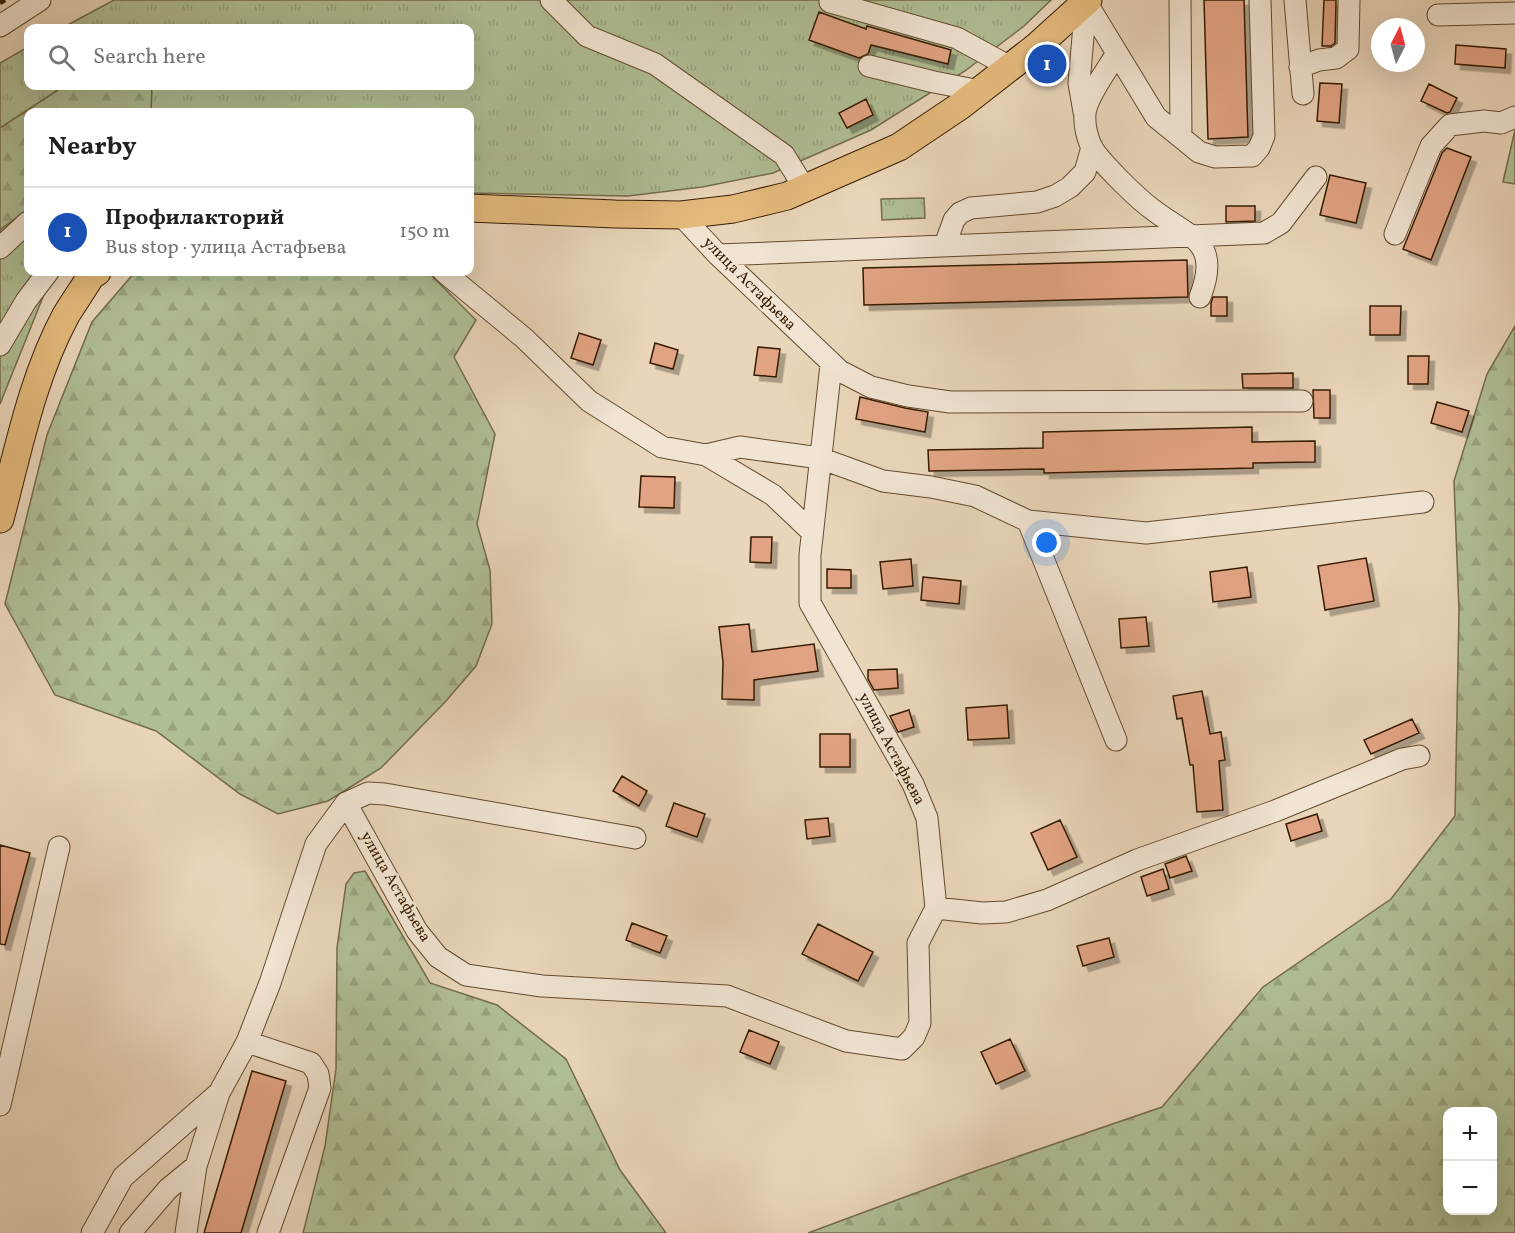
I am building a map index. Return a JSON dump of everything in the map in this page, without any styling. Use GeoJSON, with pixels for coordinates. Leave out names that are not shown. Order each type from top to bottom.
{"type":"FeatureCollection","features":[{"type":"Feature","properties":{"kind":"main road","name":"улица Астафьева"},"geometry":{"type":"LineString","coordinates":[[474,208],[681,214],[734,209],[787,196],[899,147],[960,106],[1010,67],[1057,28],[1080,1]]}},
{"type":"Feature","properties":{"kind":"main road"},"geometry":{"type":"LineString","coordinates":[[0,519],[28,413],[48,354],[66,315],[91,276]]}},
{"type":"Feature","properties":{"kind":"street"},"geometry":{"type":"LineString","coordinates":[[0,26],[40,0]]}},
{"type":"Feature","properties":{"kind":"street"},"geometry":{"type":"LineString","coordinates":[[550,0],[587,36],[655,64],[784,155],[805,189]]}},
{"type":"Feature","properties":{"kind":"street"},"geometry":{"type":"LineString","coordinates":[[1180,0],[1181,137]]}},
{"type":"Feature","properties":{"kind":"street"},"geometry":{"type":"LineString","coordinates":[[1080,1],[1117,53],[1156,117],[1199,152],[1215,157],[1252,156],[1259,148],[1264,136],[1260,0]]}},
{"type":"Feature","properties":{"kind":"street"},"geometry":{"type":"LineString","coordinates":[[1295,0],[1303,94]]}},
{"type":"Feature","properties":{"kind":"street"},"geometry":{"type":"LineString","coordinates":[[1300,67],[1319,60],[1336,58],[1348,49],[1349,0]]}},
{"type":"Feature","properties":{"kind":"street"},"geometry":{"type":"LineString","coordinates":[[1080,1],[1079,83],[1086,130],[1092,147],[1127,187],[1152,210],[1193,236],[1201,246],[1207,263],[1206,280],[1200,297]]}},
{"type":"Feature","properties":{"kind":"street"},"geometry":{"type":"LineString","coordinates":[[830,2],[957,38],[1010,67]]}},
{"type":"Feature","properties":{"kind":"street"},"geometry":{"type":"LineString","coordinates":[[1438,15],[1515,13]]}},
{"type":"Feature","properties":{"kind":"street"},"geometry":{"type":"LineString","coordinates":[[1084,112],[1117,53]]}},
{"type":"Feature","properties":{"kind":"street"},"geometry":{"type":"LineString","coordinates":[[869,66],[934,82],[980,90]]}},
{"type":"Feature","properties":{"kind":"street"},"geometry":{"type":"LineString","coordinates":[[1395,234],[1431,146],[1450,125],[1484,121],[1501,123],[1515,117]]}},
{"type":"Feature","properties":{"kind":"street"},"geometry":{"type":"LineString","coordinates":[[945,245],[954,220],[960,213],[971,208],[1037,202],[1070,188],[1086,172],[1092,147]]}},
{"type":"Feature","properties":{"kind":"street"},"geometry":{"type":"LineString","coordinates":[[718,255],[1264,233],[1281,224],[1316,177]]}},
{"type":"Feature","properties":{"kind":"street","name":"улица Астафьева"},"geometry":{"type":"LineString","coordinates":[[346,803],[417,931],[438,957],[466,975],[542,986],[727,996],[846,1041],[902,1049],[914,1037],[920,1023],[918,943],[936,908],[927,818],[913,784],[810,603],[812,532],[831,365],[718,255],[681,214]]}},
{"type":"Feature","properties":{"kind":"street"},"geometry":{"type":"LineString","coordinates":[[0,248],[24,226]]}},
{"type":"Feature","properties":{"kind":"street"},"geometry":{"type":"LineString","coordinates":[[0,345],[26,301],[45,276]]}},
{"type":"Feature","properties":{"kind":"street"},"geometry":{"type":"LineString","coordinates":[[449,276],[524,338],[589,401],[662,447],[706,455],[773,495],[812,532]]}},
{"type":"Feature","properties":{"kind":"street"},"geometry":{"type":"LineString","coordinates":[[831,365],[871,387],[908,396],[950,402],[1302,401]]}},
{"type":"Feature","properties":{"kind":"street"},"geometry":{"type":"LineString","coordinates":[[706,455],[740,447],[820,458],[883,481],[931,486],[975,496],[1028,521],[1146,532],[1423,502]]}},
{"type":"Feature","properties":{"kind":"street"},"geometry":{"type":"LineString","coordinates":[[1028,521],[1116,740]]}},
{"type":"Feature","properties":{"kind":"street"},"geometry":{"type":"LineString","coordinates":[[936,908],[982,913],[1006,912],[1047,900],[1137,860],[1275,811],[1402,759],[1419,756]]}},
{"type":"Feature","properties":{"kind":"street"},"geometry":{"type":"LineString","coordinates":[[186,1233],[196,1166],[219,1093],[247,1042],[270,983],[316,844],[346,803],[368,793],[386,794],[635,838]]}},
{"type":"Feature","properties":{"kind":"street"},"geometry":{"type":"LineString","coordinates":[[0,1106],[59,847]]}},
{"type":"Feature","properties":{"kind":"street"},"geometry":{"type":"LineString","coordinates":[[247,1042],[311,1063],[318,1074],[320,1089],[268,1233]]}},
{"type":"Feature","properties":{"kind":"street"},"geometry":{"type":"LineString","coordinates":[[92,1233],[123,1177],[219,1093]]}},
{"type":"Feature","properties":{"kind":"street"},"geometry":{"type":"LineString","coordinates":[[130,1233],[168,1189],[196,1166]]}},
{"type":"Feature","properties":{"kind":"green space"},"geometry":{"type":"Polygon","coordinates":[[[114,0],[1051,0],[1024,26],[965,71],[871,130],[773,173],[702,187],[628,196],[474,193],[474,108],[24,108],[24,276],[52,276],[0,404],[0,63],[24,49],[24,90],[474,90],[474,24],[69,24],[114,0]]]}},
{"type":"Feature","properties":{"kind":"green space"},"geometry":{"type":"Polygon","coordinates":[[[58,90],[152,90],[151,108],[30,108],[58,90]]]}},
{"type":"Feature","properties":{"kind":"green space"},"geometry":{"type":"Polygon","coordinates":[[[24,112],[24,212],[0,230],[0,128],[24,112]]]}},
{"type":"Feature","properties":{"kind":"green space"},"geometry":{"type":"Polygon","coordinates":[[[1515,130],[1515,184],[1503,182],[1515,130]]]}},
{"type":"Feature","properties":{"kind":"green space"},"geometry":{"type":"Polygon","coordinates":[[[924,198],[925,218],[882,220],[881,199],[924,198]]]}},
{"type":"Feature","properties":{"kind":"green space"},"geometry":{"type":"Polygon","coordinates":[[[132,276],[432,276],[476,320],[454,357],[495,434],[477,524],[490,570],[492,624],[476,666],[446,701],[381,768],[328,801],[278,814],[240,794],[156,731],[55,695],[5,604],[47,435],[92,322],[132,276]]]}},
{"type":"Feature","properties":{"kind":"green space"},"geometry":{"type":"Polygon","coordinates":[[[1515,326],[1515,1233],[808,1233],[967,1174],[1162,1107],[1263,987],[1391,899],[1455,816],[1459,611],[1454,481],[1487,374],[1515,326]]]}},
{"type":"Feature","properties":{"kind":"green space"},"geometry":{"type":"Polygon","coordinates":[[[365,871],[430,983],[497,1005],[566,1059],[620,1170],[666,1233],[303,1233],[325,1146],[336,1069],[337,948],[346,884],[354,873],[365,871]]]}},
{"type":"Feature","properties":{"kind":"building"},"geometry":{"type":"Polygon","coordinates":[[[1204,0],[1244,0],[1248,137],[1208,139],[1204,0]]]}},
{"type":"Feature","properties":{"kind":"building"},"geometry":{"type":"Polygon","coordinates":[[[1324,0],[1336,0],[1335,43],[1331,46],[1322,46],[1324,0]]]}},
{"type":"Feature","properties":{"kind":"building"},"geometry":{"type":"Polygon","coordinates":[[[819,12],[866,29],[867,26],[951,50],[948,64],[871,45],[868,54],[859,58],[809,40],[819,12]]]}},
{"type":"Feature","properties":{"kind":"building"},"geometry":{"type":"Polygon","coordinates":[[[1456,45],[1506,49],[1505,68],[1455,64],[1456,45]]]}},
{"type":"Feature","properties":{"kind":"building"},"geometry":{"type":"Polygon","coordinates":[[[1320,83],[1342,84],[1339,123],[1317,121],[1320,83]]]}},
{"type":"Feature","properties":{"kind":"building"},"geometry":{"type":"Polygon","coordinates":[[[1429,84],[1457,98],[1450,112],[1447,113],[1421,101],[1429,84]]]}},
{"type":"Feature","properties":{"kind":"building"},"geometry":{"type":"Polygon","coordinates":[[[866,99],[873,115],[847,128],[839,113],[866,99]]]}},
{"type":"Feature","properties":{"kind":"building"},"geometry":{"type":"Polygon","coordinates":[[[1447,148],[1471,157],[1431,260],[1403,249],[1442,153],[1447,148]]]}},
{"type":"Feature","properties":{"kind":"building"},"geometry":{"type":"Polygon","coordinates":[[[1330,175],[1366,183],[1356,223],[1320,215],[1330,175]]]}},
{"type":"Feature","properties":{"kind":"building"},"geometry":{"type":"Polygon","coordinates":[[[1226,206],[1255,206],[1255,221],[1226,222],[1226,206]]]}},
{"type":"Feature","properties":{"kind":"building"},"geometry":{"type":"Polygon","coordinates":[[[1187,260],[1188,297],[864,305],[863,268],[1187,260]]]}},
{"type":"Feature","properties":{"kind":"building"},"geometry":{"type":"Polygon","coordinates":[[[1213,297],[1227,297],[1227,316],[1211,316],[1213,297]]]}},
{"type":"Feature","properties":{"kind":"building"},"geometry":{"type":"Polygon","coordinates":[[[1370,306],[1401,306],[1400,335],[1370,335],[1370,306]]]}},
{"type":"Feature","properties":{"kind":"building"},"geometry":{"type":"Polygon","coordinates":[[[579,333],[601,340],[593,365],[571,358],[579,333]]]}},
{"type":"Feature","properties":{"kind":"building"},"geometry":{"type":"Polygon","coordinates":[[[655,343],[678,350],[673,369],[650,363],[655,343]]]}},
{"type":"Feature","properties":{"kind":"building"},"geometry":{"type":"Polygon","coordinates":[[[758,347],[780,349],[776,377],[754,375],[758,347]]]}},
{"type":"Feature","properties":{"kind":"building"},"geometry":{"type":"Polygon","coordinates":[[[1408,356],[1429,356],[1428,384],[1408,384],[1408,356]]]}},
{"type":"Feature","properties":{"kind":"building"},"geometry":{"type":"Polygon","coordinates":[[[1293,373],[1293,388],[1243,388],[1242,374],[1293,373]]]}},
{"type":"Feature","properties":{"kind":"building"},"geometry":{"type":"Polygon","coordinates":[[[1313,390],[1330,390],[1330,418],[1314,418],[1313,390]]]}},
{"type":"Feature","properties":{"kind":"building"},"geometry":{"type":"Polygon","coordinates":[[[860,397],[928,412],[925,432],[856,419],[860,397]]]}},
{"type":"Feature","properties":{"kind":"building"},"geometry":{"type":"Polygon","coordinates":[[[1437,402],[1469,411],[1462,432],[1431,423],[1437,402]]]}},
{"type":"Feature","properties":{"kind":"building"},"geometry":{"type":"Polygon","coordinates":[[[1252,427],[1252,442],[1315,441],[1315,462],[1253,463],[1253,468],[1044,473],[1044,469],[929,471],[928,450],[1043,448],[1043,432],[1252,427]]]}},
{"type":"Feature","properties":{"kind":"building"},"geometry":{"type":"Polygon","coordinates":[[[641,476],[675,477],[674,508],[639,507],[641,476]]]}},
{"type":"Feature","properties":{"kind":"building"},"geometry":{"type":"Polygon","coordinates":[[[751,537],[772,537],[771,563],[750,562],[751,537]]]}},
{"type":"Feature","properties":{"kind":"building"},"geometry":{"type":"Polygon","coordinates":[[[1366,558],[1374,601],[1325,610],[1318,566],[1366,558]]]}},
{"type":"Feature","properties":{"kind":"building"},"geometry":{"type":"Polygon","coordinates":[[[911,559],[913,586],[883,589],[880,562],[911,559]]]}},
{"type":"Feature","properties":{"kind":"building"},"geometry":{"type":"Polygon","coordinates":[[[1247,567],[1251,597],[1213,602],[1210,572],[1247,567]]]}},
{"type":"Feature","properties":{"kind":"building"},"geometry":{"type":"Polygon","coordinates":[[[827,569],[851,570],[851,588],[827,588],[827,569]]]}},
{"type":"Feature","properties":{"kind":"building"},"geometry":{"type":"Polygon","coordinates":[[[923,577],[961,581],[959,604],[921,600],[923,577]]]}},
{"type":"Feature","properties":{"kind":"building"},"geometry":{"type":"Polygon","coordinates":[[[1146,617],[1149,646],[1121,648],[1119,619],[1146,617]]]}},
{"type":"Feature","properties":{"kind":"building"},"geometry":{"type":"Polygon","coordinates":[[[749,624],[752,652],[814,644],[818,671],[754,680],[754,700],[722,699],[723,662],[719,627],[749,624]]]}},
{"type":"Feature","properties":{"kind":"building"},"geometry":{"type":"Polygon","coordinates":[[[897,669],[898,688],[874,690],[868,679],[868,670],[897,669]]]}},
{"type":"Feature","properties":{"kind":"building"},"geometry":{"type":"Polygon","coordinates":[[[1202,691],[1210,734],[1221,732],[1225,760],[1219,761],[1223,810],[1197,812],[1193,765],[1190,765],[1182,718],[1177,719],[1173,696],[1202,691]]]}},
{"type":"Feature","properties":{"kind":"building"},"geometry":{"type":"Polygon","coordinates":[[[1007,705],[1009,738],[968,740],[966,708],[1007,705]]]}},
{"type":"Feature","properties":{"kind":"building"},"geometry":{"type":"Polygon","coordinates":[[[909,710],[914,727],[898,732],[890,716],[909,710]]]}},
{"type":"Feature","properties":{"kind":"building"},"geometry":{"type":"Polygon","coordinates":[[[1412,719],[1419,733],[1371,754],[1364,740],[1412,719]]]}},
{"type":"Feature","properties":{"kind":"building"},"geometry":{"type":"Polygon","coordinates":[[[820,734],[850,734],[850,767],[820,767],[820,734]]]}},
{"type":"Feature","properties":{"kind":"building"},"geometry":{"type":"Polygon","coordinates":[[[622,776],[647,791],[639,806],[613,791],[622,776]]]}},
{"type":"Feature","properties":{"kind":"building"},"geometry":{"type":"Polygon","coordinates":[[[674,803],[705,814],[697,837],[666,826],[674,803]]]}},
{"type":"Feature","properties":{"kind":"building"},"geometry":{"type":"Polygon","coordinates":[[[1317,814],[1322,831],[1291,841],[1286,824],[1317,814]]]}},
{"type":"Feature","properties":{"kind":"building"},"geometry":{"type":"Polygon","coordinates":[[[828,818],[830,836],[807,839],[805,820],[828,818]]]}},
{"type":"Feature","properties":{"kind":"building"},"geometry":{"type":"Polygon","coordinates":[[[1060,820],[1077,857],[1048,870],[1031,833],[1060,820]]]}},
{"type":"Feature","properties":{"kind":"building"},"geometry":{"type":"Polygon","coordinates":[[[0,845],[30,853],[5,945],[0,944],[0,845]]]}},
{"type":"Feature","properties":{"kind":"building"},"geometry":{"type":"Polygon","coordinates":[[[1186,856],[1192,871],[1170,878],[1165,864],[1186,856]]]}},
{"type":"Feature","properties":{"kind":"building"},"geometry":{"type":"Polygon","coordinates":[[[1163,869],[1169,889],[1147,896],[1141,877],[1163,869]]]}},
{"type":"Feature","properties":{"kind":"building"},"geometry":{"type":"Polygon","coordinates":[[[632,923],[667,936],[660,953],[626,940],[632,923]]]}},
{"type":"Feature","properties":{"kind":"building"},"geometry":{"type":"Polygon","coordinates":[[[818,924],[873,952],[858,981],[802,954],[818,924]]]}},
{"type":"Feature","properties":{"kind":"building"},"geometry":{"type":"Polygon","coordinates":[[[1109,938],[1114,957],[1083,966],[1077,946],[1109,938]]]}},
{"type":"Feature","properties":{"kind":"building"},"geometry":{"type":"Polygon","coordinates":[[[749,1030],[779,1042],[770,1064],[740,1052],[749,1030]]]}},
{"type":"Feature","properties":{"kind":"building"},"geometry":{"type":"Polygon","coordinates":[[[1010,1039],[1025,1071],[996,1084],[981,1052],[1010,1039]]]}},
{"type":"Feature","properties":{"kind":"building"},"geometry":{"type":"Polygon","coordinates":[[[252,1071],[286,1081],[241,1233],[204,1233],[252,1071]]]}},
{"type":"Feature","properties":{"kind":"railway"},"geometry":{"type":"LineString","coordinates":[[0,3],[5,0]]}},
{"type":"Feature","properties":{"kind":"place","name":"Профилакторий"},"geometry":{"type":"Point","coordinates":[1047,64]}}]}
